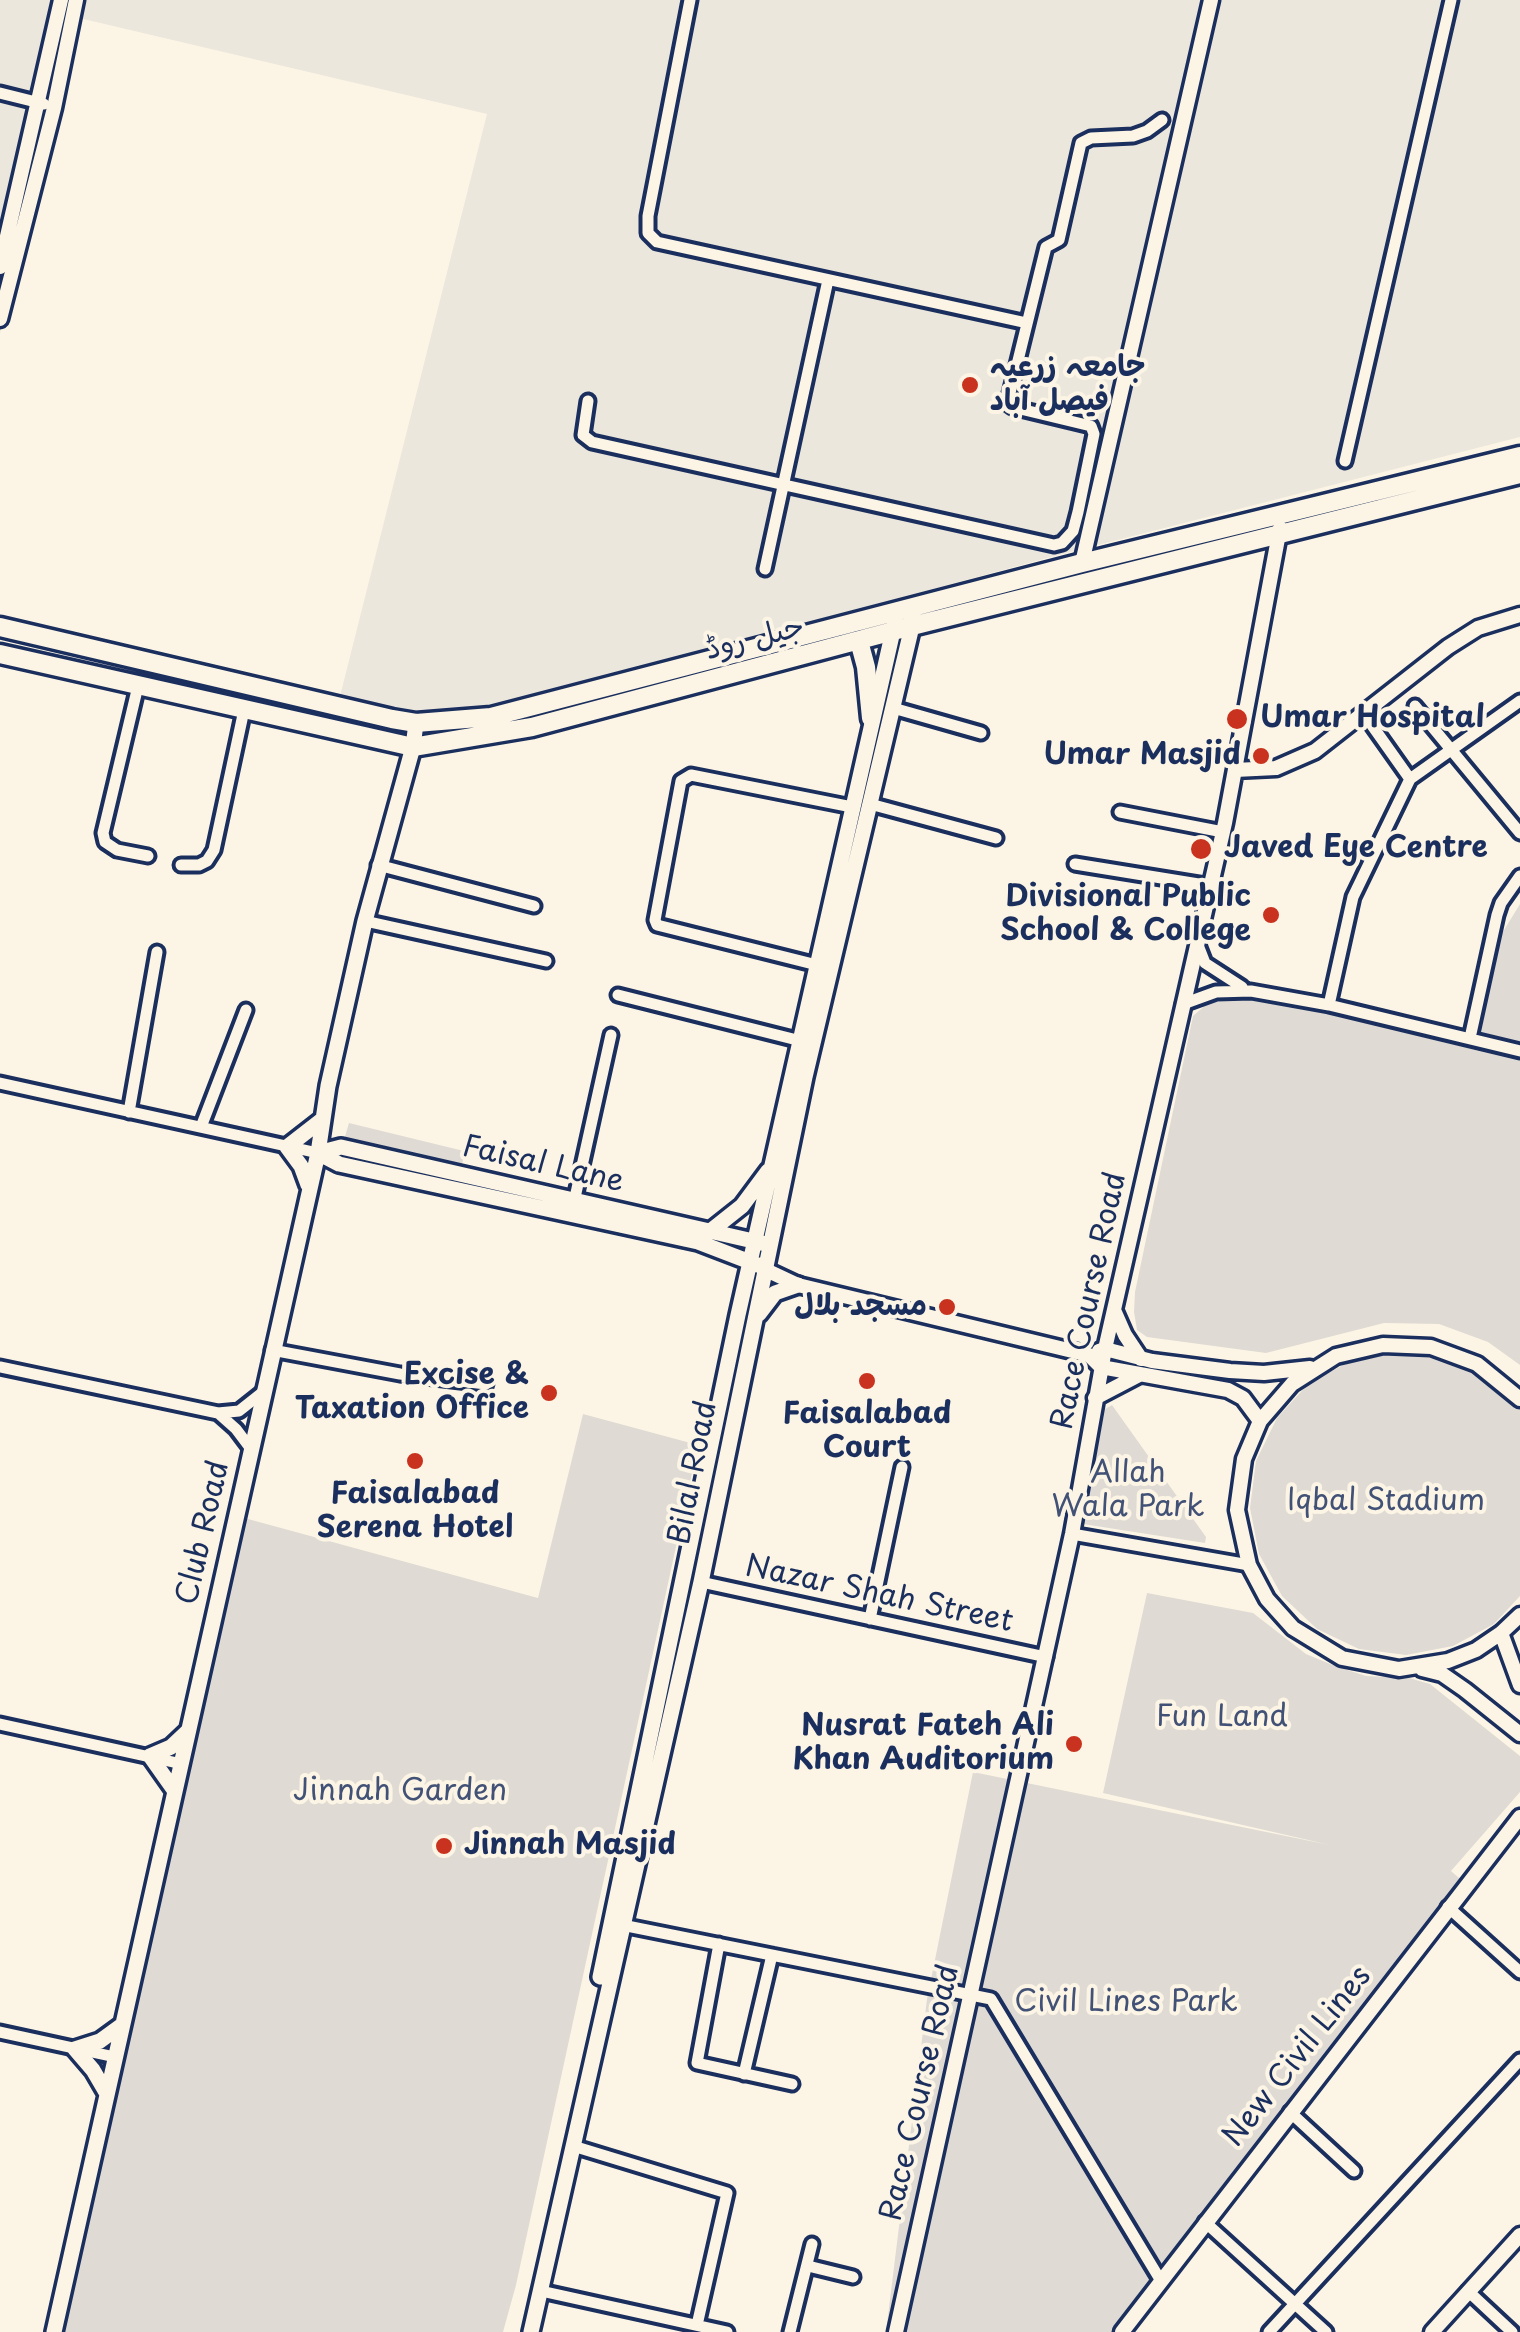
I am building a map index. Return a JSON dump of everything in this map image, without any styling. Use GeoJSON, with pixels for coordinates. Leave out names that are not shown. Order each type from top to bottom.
{"type":"FeatureCollection","features":[{"type":"Feature","properties":{"kind":"main road","name":"جیل روڈ"},"geometry":{"type":"LineString","coordinates":[[0,628],[416,723],[491,716],[1280,525],[1520,456]]}},
{"type":"Feature","properties":{"kind":"main road","name":"جیل روڈ"},"geometry":{"type":"LineString","coordinates":[[0,654],[413,747],[532,726],[892,632],[909,616],[1082,563],[1520,474]]}},
{"type":"Feature","properties":{"kind":"main road","name":"Bilal Road"},"geometry":{"type":"LineString","coordinates":[[521,2332],[746,1319],[893,708],[909,616]]}},
{"type":"Feature","properties":{"kind":"main road","name":"Bilal Road"},"geometry":{"type":"LineString","coordinates":[[764,1244],[773,1163],[892,632]]}},
{"type":"Feature","properties":{"kind":"main road"},"geometry":{"type":"LineString","coordinates":[[859,640],[871,718]]}},
{"type":"Feature","properties":{"kind":"main road","name":"Club Road"},"geometry":{"type":"LineString","coordinates":[[56,2325],[318,1154],[365,921],[413,747],[416,723]]}},
{"type":"Feature","properties":{"kind":"main road"},"geometry":{"type":"LineString","coordinates":[[309,1189],[301,1166],[288,1147],[323,1120]]}},
{"type":"Feature","properties":{"kind":"main road","name":"Faisal Lane"},"geometry":{"type":"LineString","coordinates":[[318,1154],[341,1147],[574,1202],[713,1229],[764,1244]]}},
{"type":"Feature","properties":{"kind":"main road","name":"Faisal Lane"},"geometry":{"type":"LineString","coordinates":[[318,1154],[339,1164],[698,1242],[759,1266]]}},
{"type":"Feature","properties":{"kind":"main road"},"geometry":{"type":"LineString","coordinates":[[713,1229],[742,1206],[773,1163]]}},
{"type":"Feature","properties":{"kind":"main road"},"geometry":{"type":"LineString","coordinates":[[732,1254],[746,1319]]}},
{"type":"Feature","properties":{"kind":"main road"},"geometry":{"type":"LineString","coordinates":[[746,1319],[775,1293],[798,1285]]}},
{"type":"Feature","properties":{"kind":"main road","name":"Bilal Road"},"geometry":{"type":"LineString","coordinates":[[531,2332],[700,1582],[746,1319]]}},
{"type":"Feature","properties":{"kind":"main road"},"geometry":{"type":"LineString","coordinates":[[174,1790],[150,1756],[171,1747],[188,1731]]}},
{"type":"Feature","properties":{"kind":"main road"},"geometry":{"type":"LineString","coordinates":[[107,2094],[74,2049],[100,2041],[122,2025]]}},
{"type":"Feature","properties":{"kind":"street"},"geometry":{"type":"LineString","coordinates":[[0,267],[61,0]]}},
{"type":"Feature","properties":{"kind":"street"},"geometry":{"type":"LineString","coordinates":[[0,319],[54,108],[76,0]]}},
{"type":"Feature","properties":{"kind":"street"},"geometry":{"type":"LineString","coordinates":[[690,0],[648,216],[648,233],[657,242],[1028,323]]}},
{"type":"Feature","properties":{"kind":"street"},"geometry":{"type":"LineString","coordinates":[[1082,563],[1211,0]]}},
{"type":"Feature","properties":{"kind":"street"},"geometry":{"type":"LineString","coordinates":[[1344,461],[1450,0]]}},
{"type":"Feature","properties":{"kind":"street"},"geometry":{"type":"LineString","coordinates":[[0,93],[54,108]]}},
{"type":"Feature","properties":{"kind":"street"},"geometry":{"type":"LineString","coordinates":[[588,401],[583,436],[592,442],[1054,545],[1066,541],[1078,512],[1094,434],[1091,426],[1008,404],[1046,247],[1059,240],[1082,143],[1091,138],[1133,136],[1162,120]]}},
{"type":"Feature","properties":{"kind":"street"},"geometry":{"type":"LineString","coordinates":[[765,569],[828,280]]}},
{"type":"Feature","properties":{"kind":"street","name":"Race Course Road"},"geometry":{"type":"LineString","coordinates":[[896,2332],[1046,1657],[1101,1367],[1223,832],[1280,525]]}},
{"type":"Feature","properties":{"kind":"street"},"geometry":{"type":"LineString","coordinates":[[1235,770],[1261,770],[1302,756],[1340,735],[1448,647],[1478,628],[1519,618]]}},
{"type":"Feature","properties":{"kind":"street"},"geometry":{"type":"LineString","coordinates":[[138,686],[103,833],[105,842],[117,850],[148,856]]}},
{"type":"Feature","properties":{"kind":"street"},"geometry":{"type":"LineString","coordinates":[[1329,1005],[1353,897],[1410,779],[1520,701]]}},
{"type":"Feature","properties":{"kind":"street"},"geometry":{"type":"LineString","coordinates":[[1414,706],[1520,833]]}},
{"type":"Feature","properties":{"kind":"street"},"geometry":{"type":"LineString","coordinates":[[893,708],[981,733]]}},
{"type":"Feature","properties":{"kind":"street"},"geometry":{"type":"LineString","coordinates":[[181,864],[199,865],[214,850],[244,710]]}},
{"type":"Feature","properties":{"kind":"street"},"geometry":{"type":"LineString","coordinates":[[1364,714],[1410,779]]}},
{"type":"Feature","properties":{"kind":"street"},"geometry":{"type":"LineString","coordinates":[[817,964],[657,926],[681,781],[691,775],[852,807]]}},
{"type":"Feature","properties":{"kind":"street"},"geometry":{"type":"LineString","coordinates":[[870,804],[996,838]]}},
{"type":"Feature","properties":{"kind":"street"},"geometry":{"type":"LineString","coordinates":[[1120,812],[1223,832]]}},
{"type":"Feature","properties":{"kind":"street"},"geometry":{"type":"LineString","coordinates":[[1075,864],[1211,886]]}},
{"type":"Feature","properties":{"kind":"street"},"geometry":{"type":"LineString","coordinates":[[378,865],[534,906]]}},
{"type":"Feature","properties":{"kind":"street"},"geometry":{"type":"LineString","coordinates":[[1470,1038],[1502,903],[1520,876]]}},
{"type":"Feature","properties":{"kind":"street"},"geometry":{"type":"LineString","coordinates":[[365,921],[546,961]]}},
{"type":"Feature","properties":{"kind":"street"},"geometry":{"type":"LineString","coordinates":[[1198,945],[1205,963],[1251,991]]}},
{"type":"Feature","properties":{"kind":"street"},"geometry":{"type":"LineString","coordinates":[[129,1112],[157,952]]}},
{"type":"Feature","properties":{"kind":"street"},"geometry":{"type":"LineString","coordinates":[[1184,1004],[1216,992],[1251,991],[1329,1005],[1520,1051]]}},
{"type":"Feature","properties":{"kind":"street"},"geometry":{"type":"LineString","coordinates":[[618,995],[801,1041]]}},
{"type":"Feature","properties":{"kind":"street"},"geometry":{"type":"LineString","coordinates":[[201,1127],[246,1010]]}},
{"type":"Feature","properties":{"kind":"street"},"geometry":{"type":"LineString","coordinates":[[574,1202],[611,1035]]}},
{"type":"Feature","properties":{"kind":"street","name":"Faisal Lane"},"geometry":{"type":"LineString","coordinates":[[0,1083],[318,1154]]}},
{"type":"Feature","properties":{"kind":"street"},"geometry":{"type":"LineString","coordinates":[[759,1266],[798,1285],[1089,1355],[1101,1367],[1236,1393],[1260,1421]]}},
{"type":"Feature","properties":{"kind":"street"},"geometry":{"type":"LineString","coordinates":[[1114,1310],[1141,1358]]}},
{"type":"Feature","properties":{"kind":"street"},"geometry":{"type":"LineString","coordinates":[[1520,1399],[1477,1364],[1432,1347],[1383,1344],[1347,1352],[1292,1384],[1260,1421],[1244,1459],[1238,1493],[1239,1527],[1248,1565],[1279,1614],[1324,1650],[1361,1664],[1418,1668],[1442,1674],[1520,1734]]}},
{"type":"Feature","properties":{"kind":"street"},"geometry":{"type":"LineString","coordinates":[[1089,1355],[1105,1349],[1141,1358],[1264,1374],[1314,1368]]}},
{"type":"Feature","properties":{"kind":"street"},"geometry":{"type":"LineString","coordinates":[[272,1350],[400,1374],[486,1384]]}},
{"type":"Feature","properties":{"kind":"street"},"geometry":{"type":"LineString","coordinates":[[0,1367],[218,1413],[239,1411],[263,1392]]}},
{"type":"Feature","properties":{"kind":"street"},"geometry":{"type":"LineString","coordinates":[[1095,1398],[1139,1375]]}},
{"type":"Feature","properties":{"kind":"street"},"geometry":{"type":"LineString","coordinates":[[218,1413],[251,1450]]}},
{"type":"Feature","properties":{"kind":"street"},"geometry":{"type":"LineString","coordinates":[[870,1619],[902,1467]]}},
{"type":"Feature","properties":{"kind":"street"},"geometry":{"type":"LineString","coordinates":[[1072,1534],[1248,1565]]}},
{"type":"Feature","properties":{"kind":"street","name":"Nazar Shah Street"},"geometry":{"type":"LineString","coordinates":[[700,1582],[1046,1657]]}},
{"type":"Feature","properties":{"kind":"street"},"geometry":{"type":"LineString","coordinates":[[1418,1668],[1462,1656],[1501,1633],[1520,1615]]}},
{"type":"Feature","properties":{"kind":"street"},"geometry":{"type":"LineString","coordinates":[[1501,1633],[1520,1685]]}},
{"type":"Feature","properties":{"kind":"street"},"geometry":{"type":"LineString","coordinates":[[0,1724],[182,1764]]}},
{"type":"Feature","properties":{"kind":"street","name":"New Civil Lines"},"geometry":{"type":"LineString","coordinates":[[1122,2332],[1520,1817]]}},
{"type":"Feature","properties":{"kind":"street"},"geometry":{"type":"LineString","coordinates":[[1448,1907],[1520,1972]]}},
{"type":"Feature","properties":{"kind":"street"},"geometry":{"type":"LineString","coordinates":[[622,1925],[990,2000],[1161,2280]]}},
{"type":"Feature","properties":{"kind":"street"},"geometry":{"type":"LineString","coordinates":[[718,1944],[696,2063],[792,2084]]}},
{"type":"Feature","properties":{"kind":"street"},"geometry":{"type":"LineString","coordinates":[[744,2074],[772,1955]]}},
{"type":"Feature","properties":{"kind":"street"},"geometry":{"type":"LineString","coordinates":[[0,2032],[115,2057]]}},
{"type":"Feature","properties":{"kind":"street"},"geometry":{"type":"LineString","coordinates":[[1269,2332],[1520,2060]]}},
{"type":"Feature","properties":{"kind":"street"},"geometry":{"type":"LineString","coordinates":[[1290,2112],[1354,2171]]}},
{"type":"Feature","properties":{"kind":"street"},"geometry":{"type":"LineString","coordinates":[[573,2146],[726,2193],[698,2326]]}},
{"type":"Feature","properties":{"kind":"street"},"geometry":{"type":"LineString","coordinates":[[1206,2222],[1326,2332]]}},
{"type":"Feature","properties":{"kind":"street"},"geometry":{"type":"LineString","coordinates":[[1432,2332],[1520,2235]]}},
{"type":"Feature","properties":{"kind":"street"},"geometry":{"type":"LineString","coordinates":[[790,2332],[812,2244]]}},
{"type":"Feature","properties":{"kind":"street"},"geometry":{"type":"LineString","coordinates":[[808,2266],[852,2278]]}},
{"type":"Feature","properties":{"kind":"street"},"geometry":{"type":"LineString","coordinates":[[540,2291],[727,2332]]}},
{"type":"Feature","properties":{"kind":"street"},"geometry":{"type":"LineString","coordinates":[[1468,2292],[1512,2332]]}},
{"type":"Feature","properties":{"kind":"street"},"geometry":{"type":"LineString","coordinates":[[40,2332],[56,2325]]}},
{"type":"Feature","properties":{"kind":"shaded area","name":"جامعہ زرعیہ فیصل آباد"},"geometry":{"type":"Polygon","coordinates":[[[0,0],[1520,0],[1520,437],[1055,556],[491,708],[425,715],[339,700],[487,114],[62,14],[0,334],[0,0]]]}},
{"type":"Feature","properties":{"kind":"green space"},"geometry":{"type":"Polygon","coordinates":[[[1520,904],[1520,1042],[1478,1031],[1501,935],[1520,904]]]}},
{"type":"Feature","properties":{"kind":"green space"},"geometry":{"type":"Polygon","coordinates":[[[1240,992],[1520,1061],[1520,1365],[1488,1342],[1439,1324],[1384,1323],[1266,1353],[1147,1337],[1137,1330],[1135,1292],[1193,1016],[1215,997],[1240,992]]]}},
{"type":"Feature","properties":{"kind":"green space"},"geometry":{"type":"Polygon","coordinates":[[[349,1123],[464,1151],[462,1167],[344,1140],[349,1123]]]}},
{"type":"Feature","properties":{"kind":"green space","name":"Iqbal Stadium"},"geometry":{"type":"Polygon","coordinates":[[[1397,1352],[1444,1358],[1487,1378],[1520,1410],[1520,1596],[1494,1624],[1453,1646],[1406,1655],[1359,1649],[1317,1629],[1282,1596],[1259,1554],[1250,1508],[1256,1461],[1277,1418],[1309,1383],[1351,1361],[1397,1352]]]}},
{"type":"Feature","properties":{"kind":"green space","name":"Allah Wala Park"},"geometry":{"type":"Polygon","coordinates":[[[1112,1405],[1206,1537],[1205,1543],[1083,1524],[1105,1409],[1112,1405]]]}},
{"type":"Feature","properties":{"kind":"green space","name":"Jinnah Garden"},"geometry":{"type":"Polygon","coordinates":[[[583,1414],[698,1445],[503,2332],[63,2332],[237,1516],[538,1598],[583,1414]]]}},
{"type":"Feature","properties":{"kind":"green space","name":"Civil Lines Park"},"geometry":{"type":"Polygon","coordinates":[[[1147,1593],[1253,1613],[1306,1654],[1335,1666],[1366,1676],[1409,1678],[1430,1684],[1520,1756],[1520,1792],[1451,1871],[1467,1885],[1125,2332],[886,2332],[927,1999],[973,1772],[1330,1845],[1103,1793],[1147,1593]]]}},
{"type":"Feature","properties":{"kind":"place","name":"جامعہ زرعیہ فیصل آباد"},"geometry":{"type":"Point","coordinates":[970,385]}},
{"type":"Feature","properties":{"kind":"place","name":"Umar Hospital"},"geometry":{"type":"Point","coordinates":[1237,719]}},
{"type":"Feature","properties":{"kind":"place","name":"Umar Masjid"},"geometry":{"type":"Point","coordinates":[1261,756]}},
{"type":"Feature","properties":{"kind":"place","name":"Javed Eye Centre"},"geometry":{"type":"Point","coordinates":[1201,849]}},
{"type":"Feature","properties":{"kind":"place","name":"Divisional Public School & College"},"geometry":{"type":"Point","coordinates":[1271,915]}},
{"type":"Feature","properties":{"kind":"place","name":"مسجد بلال"},"geometry":{"type":"Point","coordinates":[947,1307]}},
{"type":"Feature","properties":{"kind":"place","name":"Faisalabad Court"},"geometry":{"type":"Point","coordinates":[867,1381]}},
{"type":"Feature","properties":{"kind":"place","name":"Excise & Taxation Office"},"geometry":{"type":"Point","coordinates":[549,1393]}},
{"type":"Feature","properties":{"kind":"place","name":"Faisalabad Serena Hotel"},"geometry":{"type":"Point","coordinates":[415,1461]}},
{"type":"Feature","properties":{"kind":"place","name":"Nusrat Fateh Ali Khan Auditorium"},"geometry":{"type":"Point","coordinates":[1074,1744]}},
{"type":"Feature","properties":{"kind":"place","name":"Jinnah Masjid"},"geometry":{"type":"Point","coordinates":[444,1846]}},
{"type":"Feature","properties":{"kind":"park label","name":"Fun Land"},"geometry":{"type":"Point","coordinates":[1222,1718]}}]}
